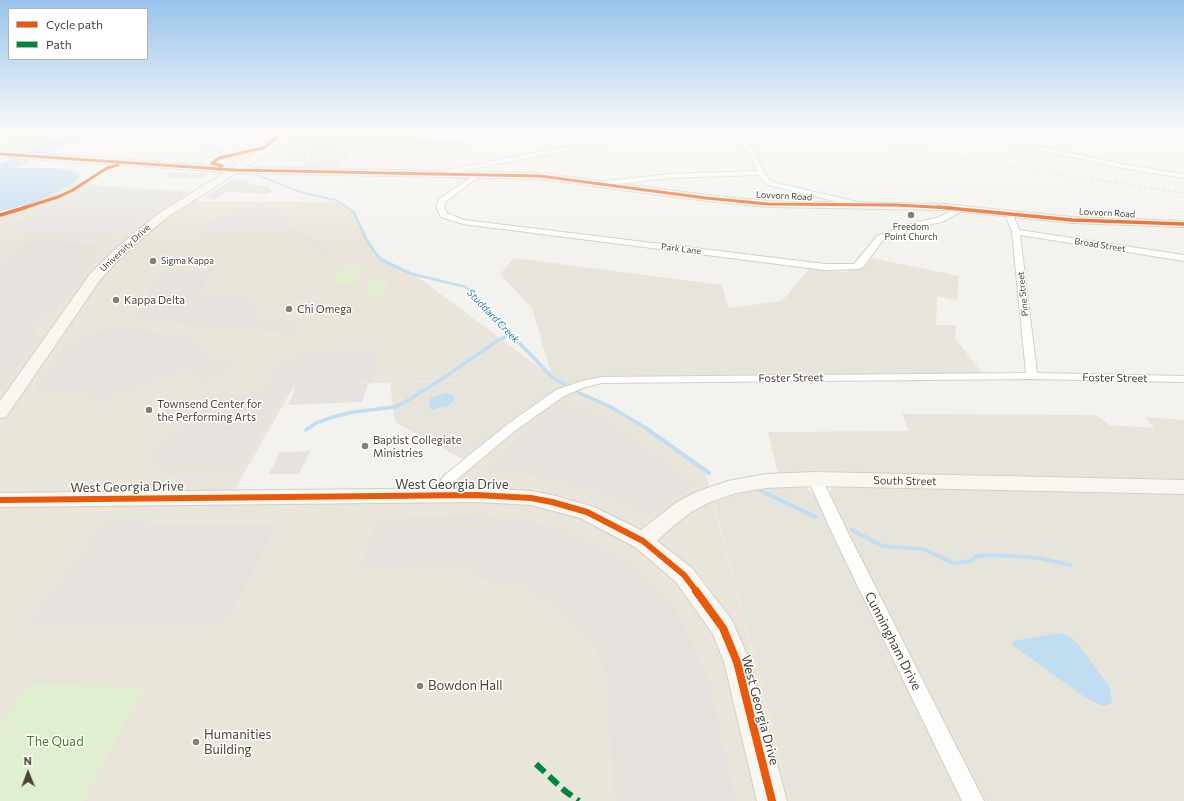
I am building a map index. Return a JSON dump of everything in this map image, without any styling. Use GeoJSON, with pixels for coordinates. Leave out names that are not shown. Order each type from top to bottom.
{"type":"FeatureCollection","features":[{"type":"Feature","properties":{"kind":"street","name":"Lovvorn Road"},"geometry":{"type":"LineString","coordinates":[[227,169],[540,176],[706,198],[768,204],[896,205],[962,209],[1072,220],[1184,224]]}},
{"type":"Feature","properties":{"kind":"street"},"geometry":{"type":"LineString","coordinates":[[436,174],[460,169]]}},
{"type":"Feature","properties":{"kind":"street"},"geometry":{"type":"LineString","coordinates":[[760,169],[765,180],[770,184],[859,205]]}},
{"type":"Feature","properties":{"kind":"street"},"geometry":{"type":"LineString","coordinates":[[1148,169],[1184,176]]}},
{"type":"Feature","properties":{"kind":"street","name":"University Drive"},"geometry":{"type":"LineString","coordinates":[[0,413],[95,277],[115,256],[137,235],[162,216],[236,170]]}},
{"type":"Feature","properties":{"kind":"street"},"geometry":{"type":"LineString","coordinates":[[600,184],[624,180],[669,176],[762,173]]}},
{"type":"Feature","properties":{"kind":"street","name":"Park Lane"},"geometry":{"type":"LineString","coordinates":[[479,174],[442,201],[440,207],[444,215],[463,222],[825,267],[856,267],[860,265],[880,238],[920,224],[939,220],[962,209]]}},
{"type":"Feature","properties":{"kind":"street","name":"Pine Street"},"geometry":{"type":"LineString","coordinates":[[1009,214],[1016,232],[1032,376]]}},
{"type":"Feature","properties":{"kind":"street","name":"Broad Street"},"geometry":{"type":"LineString","coordinates":[[1016,232],[1184,258]]}},
{"type":"Feature","properties":{"kind":"street","name":"Foster Street"},"geometry":{"type":"LineString","coordinates":[[436,495],[451,477],[512,427],[560,393],[589,383],[609,380],[1032,376],[1184,379]]}},
{"type":"Feature","properties":{"kind":"street","name":"South Street"},"geometry":{"type":"LineString","coordinates":[[643,541],[665,521],[684,507],[703,497],[720,491],[752,483],[815,479],[1184,487]]}},
{"type":"Feature","properties":{"kind":"street","name":"Cunningham Drive"},"geometry":{"type":"LineString","coordinates":[[815,479],[842,537],[973,801]]}},
{"type":"Feature","properties":{"kind":"street","name":"West Georgia Drive"},"geometry":{"type":"LineString","coordinates":[[0,500],[436,495],[507,496],[552,502],[587,512],[643,541],[684,575],[723,628],[737,662],[772,801]]}},
{"type":"Feature","properties":{"kind":"shaded area"},"geometry":{"type":"Polygon","coordinates":[[[296,169],[336,169],[335,171],[296,169]]]}},
{"type":"Feature","properties":{"kind":"shaded area"},"geometry":{"type":"Polygon","coordinates":[[[170,172],[209,174],[200,179],[166,177],[169,175],[164,175],[170,172]]]}},
{"type":"Feature","properties":{"kind":"shaded area"},"geometry":{"type":"Polygon","coordinates":[[[234,179],[252,180],[246,184],[268,186],[272,191],[267,194],[227,192],[215,199],[203,198],[234,179]]]}},
{"type":"Feature","properties":{"kind":"shaded area"},"geometry":{"type":"Polygon","coordinates":[[[71,183],[206,193],[196,201],[339,202],[354,212],[377,254],[415,275],[552,377],[377,383],[293,388],[234,491],[427,487],[515,420],[565,387],[596,400],[636,422],[705,470],[791,801],[0,801],[0,214],[9,212],[71,183]]]}},
{"type":"Feature","properties":{"kind":"shaded area"},"geometry":{"type":"Polygon","coordinates":[[[93,187],[182,192],[183,195],[122,231],[87,238],[4,232],[4,229],[59,201],[65,201],[93,187]]]}},
{"type":"Feature","properties":{"kind":"shaded area"},"geometry":{"type":"Polygon","coordinates":[[[261,204],[291,222],[286,225],[306,233],[336,253],[328,256],[296,234],[201,235],[203,233],[197,233],[210,220],[247,213],[244,210],[261,204]]]}},
{"type":"Feature","properties":{"kind":"shaded area"},"geometry":{"type":"Polygon","coordinates":[[[40,240],[98,245],[94,251],[100,251],[53,313],[44,314],[33,327],[39,337],[0,391],[0,328],[4,319],[0,318],[0,265],[14,250],[29,242],[40,240]]]}},
{"type":"Feature","properties":{"kind":"shaded area"},"geometry":{"type":"Polygon","coordinates":[[[514,258],[722,285],[728,308],[782,301],[809,269],[843,272],[856,269],[867,264],[872,258],[959,276],[957,300],[937,296],[936,325],[956,325],[955,338],[982,373],[598,378],[584,380],[565,387],[515,420],[462,459],[395,422],[390,383],[552,377],[532,308],[500,274],[514,258]]]}},
{"type":"Feature","properties":{"kind":"shaded area"},"geometry":{"type":"Polygon","coordinates":[[[212,269],[200,295],[258,300],[254,304],[262,304],[251,320],[303,324],[296,334],[128,319],[138,309],[158,275],[212,269]]]}},
{"type":"Feature","properties":{"kind":"shaded area"},"geometry":{"type":"Polygon","coordinates":[[[121,329],[175,334],[207,346],[197,352],[212,360],[222,356],[235,368],[204,383],[188,368],[96,403],[87,395],[80,393],[69,392],[43,394],[35,390],[64,348],[97,332],[121,329]]]}},
{"type":"Feature","properties":{"kind":"shaded area"},"geometry":{"type":"Polygon","coordinates":[[[380,349],[371,381],[297,386],[368,384],[362,402],[288,405],[296,386],[288,390],[280,400],[244,465],[223,475],[162,474],[149,450],[215,403],[267,387],[282,358],[293,358],[296,354],[380,349]]]}},
{"type":"Feature","properties":{"kind":"shaded area"},"geometry":{"type":"Polygon","coordinates":[[[566,401],[605,419],[696,485],[647,516],[601,493],[563,482],[527,475],[491,473],[484,468],[549,412],[566,401]]]}},
{"type":"Feature","properties":{"kind":"shaded area"},"geometry":{"type":"Polygon","coordinates":[[[902,414],[1096,415],[1109,425],[1155,428],[1145,417],[1184,420],[1184,481],[778,474],[768,432],[909,431],[902,414]]]}},
{"type":"Feature","properties":{"kind":"shaded area"},"geometry":{"type":"Polygon","coordinates":[[[310,451],[299,474],[269,474],[280,452],[310,451]]]}},
{"type":"Feature","properties":{"kind":"shaded area"},"geometry":{"type":"Polygon","coordinates":[[[801,486],[810,490],[815,496],[881,635],[898,633],[830,494],[831,489],[839,486],[1184,494],[1184,801],[791,801],[714,502],[738,494],[765,488],[801,486]]]}},
{"type":"Feature","properties":{"kind":"shaded area"},"geometry":{"type":"Polygon","coordinates":[[[485,515],[561,528],[621,557],[673,604],[709,679],[736,801],[614,801],[607,676],[591,639],[546,600],[517,584],[473,579],[474,571],[360,570],[378,517],[485,515]]]}},
{"type":"Feature","properties":{"kind":"shaded area"},"geometry":{"type":"Polygon","coordinates":[[[107,520],[145,520],[144,524],[277,524],[232,612],[223,621],[211,625],[159,627],[26,627],[107,520]]]}},
{"type":"Feature","properties":{"kind":"green space"},"geometry":{"type":"Polygon","coordinates":[[[344,266],[363,266],[353,284],[333,284],[344,266]]]}},
{"type":"Feature","properties":{"kind":"green space"},"geometry":{"type":"Polygon","coordinates":[[[390,280],[383,296],[363,296],[371,281],[390,280]]]}},
{"type":"Feature","properties":{"kind":"green space","name":"The Quad"},"geometry":{"type":"Polygon","coordinates":[[[30,683],[145,687],[83,801],[0,801],[0,728],[30,683]]]}},
{"type":"Feature","properties":{"kind":"water"},"geometry":{"type":"Polygon","coordinates":[[[0,169],[65,169],[78,173],[80,177],[75,182],[36,202],[0,211],[0,169]]]}},
{"type":"Feature","properties":{"kind":"water"},"geometry":{"type":"Polygon","coordinates":[[[446,393],[455,397],[452,399],[455,400],[445,408],[442,406],[435,410],[431,409],[429,401],[431,398],[446,393]]]}},
{"type":"Feature","properties":{"kind":"water"},"geometry":{"type":"Polygon","coordinates":[[[1059,633],[1068,636],[1077,643],[1110,688],[1112,703],[1107,706],[1101,706],[1086,698],[1012,645],[1012,641],[1059,633]]]}},
{"type":"Feature","properties":{"kind":"waterway","name":"Studdard Creek"},"geometry":{"type":"LineString","coordinates":[[255,174],[300,192],[336,200],[348,208]]}},
{"type":"Feature","properties":{"kind":"waterway","name":"Studdard Creek"},"geometry":{"type":"LineString","coordinates":[[346,207],[354,212],[366,240],[381,260],[412,274],[466,287],[483,305]]}},
{"type":"Feature","properties":{"kind":"waterway","name":"Studdard Creek"},"geometry":{"type":"LineString","coordinates":[[482,304],[511,334]]}},
{"type":"Feature","properties":{"kind":"waterway"},"geometry":{"type":"LineString","coordinates":[[306,430],[316,423],[333,417],[353,412],[394,407],[402,404],[445,377],[497,341],[511,334]]}},
{"type":"Feature","properties":{"kind":"waterway","name":"Studdard Creek"},"geometry":{"type":"LineString","coordinates":[[511,334],[552,377],[564,384]]}},
{"type":"Feature","properties":{"kind":"waterway","name":"Studdard Creek"},"geometry":{"type":"LineString","coordinates":[[577,392],[609,406],[649,430]]}},
{"type":"Feature","properties":{"kind":"waterway","name":"Studdard Creek"},"geometry":{"type":"LineString","coordinates":[[647,429],[709,473]]}},
{"type":"Feature","properties":{"kind":"waterway","name":"Studdard Creek"},"geometry":{"type":"LineString","coordinates":[[761,491],[816,517]]}},
{"type":"Feature","properties":{"kind":"waterway","name":"Studdard Creek"},"geometry":{"type":"LineString","coordinates":[[852,530],[882,546],[923,549],[953,563],[971,561],[977,556],[993,555],[1039,558],[1070,565]]}},
{"type":"Feature","properties":{"kind":"railway"},"geometry":{"type":"LineString","coordinates":[[1026,169],[1184,193]]}},
{"type":"Feature","properties":{"kind":"marked path"},"geometry":{"type":"LineString","coordinates":[[536,764],[565,791],[579,801]]}},
{"type":"Feature","properties":{"kind":"cycle path"},"geometry":{"type":"LineString","coordinates":[[0,215],[58,197],[73,190],[105,169]]}},
{"type":"Feature","properties":{"kind":"cycle path"},"geometry":{"type":"LineString","coordinates":[[226,169],[540,176],[706,198],[768,204],[944,207],[1072,220],[1184,224]]}},
{"type":"Feature","properties":{"kind":"cycle path"},"geometry":{"type":"LineString","coordinates":[[0,500],[477,495],[531,498],[552,502],[587,512],[643,541],[684,575],[723,628],[737,662],[772,801]]}},
{"type":"Feature","properties":{"kind":"place","name":"Freedom Point Church"},"geometry":{"type":"Point","coordinates":[911,215]}},
{"type":"Feature","properties":{"kind":"place","name":"Sigma Kappa"},"geometry":{"type":"Point","coordinates":[153,261]}},
{"type":"Feature","properties":{"kind":"place","name":"Kappa Delta"},"geometry":{"type":"Point","coordinates":[116,300]}},
{"type":"Feature","properties":{"kind":"place","name":"Chi Omega"},"geometry":{"type":"Point","coordinates":[289,309]}},
{"type":"Feature","properties":{"kind":"place","name":"Townsend Center for the Performing Arts"},"geometry":{"type":"Point","coordinates":[149,410]}},
{"type":"Feature","properties":{"kind":"place","name":"Baptist Collegiate Ministries"},"geometry":{"type":"Point","coordinates":[365,446]}},
{"type":"Feature","properties":{"kind":"place","name":"Bowdon Hall"},"geometry":{"type":"Point","coordinates":[420,686]}},
{"type":"Feature","properties":{"kind":"place","name":"Humanities Building"},"geometry":{"type":"Point","coordinates":[196,742]}}]}
